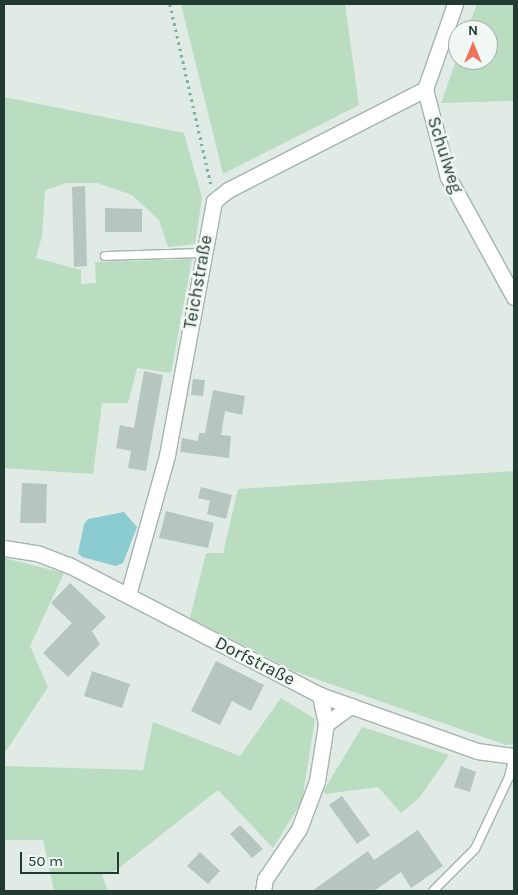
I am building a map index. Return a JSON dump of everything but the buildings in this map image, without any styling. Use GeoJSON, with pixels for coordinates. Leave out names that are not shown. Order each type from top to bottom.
{"type":"FeatureCollection","features":[{"type":"Feature","properties":{"kind":"street"},"geometry":{"type":"LineString","coordinates":[[214,201],[228,190],[425,89],[455,4]]}},
{"type":"Feature","properties":{"kind":"street","name":"Schulweg"},"geometry":{"type":"LineString","coordinates":[[425,89],[448,177],[514,296]]}},
{"type":"Feature","properties":{"kind":"street","name":"Teichstraße"},"geometry":{"type":"LineString","coordinates":[[128,595],[166,455],[214,201]]}},
{"type":"Feature","properties":{"kind":"street","name":"Dorfstraße"},"geometry":{"type":"LineString","coordinates":[[4,548],[37,553],[68,565],[320,694],[477,751],[514,756]]}},
{"type":"Feature","properties":{"kind":"street"},"geometry":{"type":"LineString","coordinates":[[263,891],[265,879],[299,828],[317,781],[326,724],[320,694]]}},
{"type":"Feature","properties":{"kind":"street"},"geometry":{"type":"LineString","coordinates":[[326,724],[351,706]]}},
{"type":"Feature","properties":{"kind":"lane"},"geometry":{"type":"LineString","coordinates":[[104,256],[203,252]]}},
{"type":"Feature","properties":{"kind":"lane"},"geometry":{"type":"LineString","coordinates":[[433,891],[474,849],[509,777],[514,756]]}},
{"type":"Feature","properties":{"kind":"path"},"geometry":{"type":"LineString","coordinates":[[170,4],[214,201]]}},
{"type":"Feature","properties":{"kind":"green space"},"geometry":{"type":"Polygon","coordinates":[[[181,4],[345,4],[359,105],[223,174],[181,4]]]}},
{"type":"Feature","properties":{"kind":"green space"},"geometry":{"type":"Polygon","coordinates":[[[477,4],[514,4],[514,101],[441,103],[453,70],[498,70],[498,20],[471,20],[477,4]]]}},
{"type":"Feature","properties":{"kind":"green space"},"geometry":{"type":"Polygon","coordinates":[[[4,97],[184,133],[202,198],[195,244],[168,247],[159,220],[132,195],[97,183],[67,183],[45,190],[42,236],[36,258],[81,270],[81,284],[96,283],[95,262],[192,259],[171,373],[137,368],[128,403],[102,403],[93,474],[4,468],[4,97]]]}},
{"type":"Feature","properties":{"kind":"green space"},"geometry":{"type":"Polygon","coordinates":[[[514,471],[514,744],[506,745],[296,672],[190,618],[206,553],[223,553],[238,489],[514,471]]]}},
{"type":"Feature","properties":{"kind":"green space"},"geometry":{"type":"Polygon","coordinates":[[[4,558],[64,573],[30,646],[48,687],[4,754],[4,558]]]}},
{"type":"Feature","properties":{"kind":"green space"},"geometry":{"type":"Polygon","coordinates":[[[281,698],[315,719],[302,801],[273,848],[218,790],[115,871],[102,875],[108,891],[54,891],[43,840],[4,840],[4,766],[143,770],[153,722],[240,756],[281,698]]]}},
{"type":"Feature","properties":{"kind":"green space"},"geometry":{"type":"Polygon","coordinates":[[[362,727],[449,755],[420,797],[401,813],[378,787],[325,794],[324,790],[362,727]]]}},
{"type":"Feature","properties":{"kind":"water"},"geometry":{"type":"Polygon","coordinates":[[[124,512],[137,527],[123,563],[116,566],[82,557],[78,553],[84,524],[88,519],[124,512]]]}}]}
